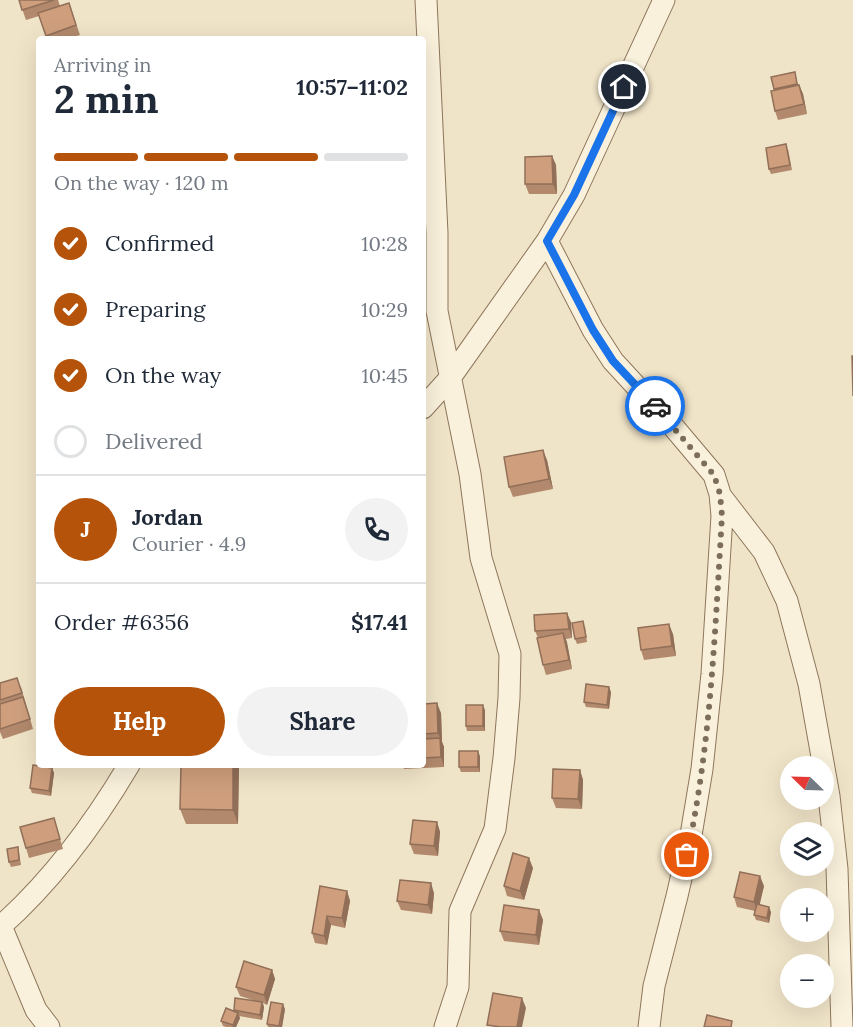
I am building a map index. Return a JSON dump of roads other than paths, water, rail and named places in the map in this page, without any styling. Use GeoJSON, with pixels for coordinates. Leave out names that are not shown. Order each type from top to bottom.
{"type":"FeatureCollection","features":[{"type":"Feature","properties":{"kind":"street"},"geometry":{"type":"LineString","coordinates":[[426,0],[437,233],[437,311],[470,474],[481,558],[510,654],[504,758],[495,829],[460,911],[458,987],[445,1027]]}},
{"type":"Feature","properties":{"kind":"street"},"geometry":{"type":"LineString","coordinates":[[426,405],[450,378],[547,241],[574,195],[664,0]]}},
{"type":"Feature","properties":{"kind":"street"},"geometry":{"type":"LineString","coordinates":[[547,241],[593,330],[613,361],[714,475],[720,494],[722,516],[713,663],[702,769],[691,835],[654,986],[649,1027]]}},
{"type":"Feature","properties":{"kind":"street"},"geometry":{"type":"LineString","coordinates":[[720,494],[764,552],[787,601],[809,684],[829,796],[837,869],[842,1027]]}},
{"type":"Feature","properties":{"kind":"street"},"geometry":{"type":"LineString","coordinates":[[49,1027],[36,1010],[0,927],[43,885],[66,858],[127,768]]}}]}
